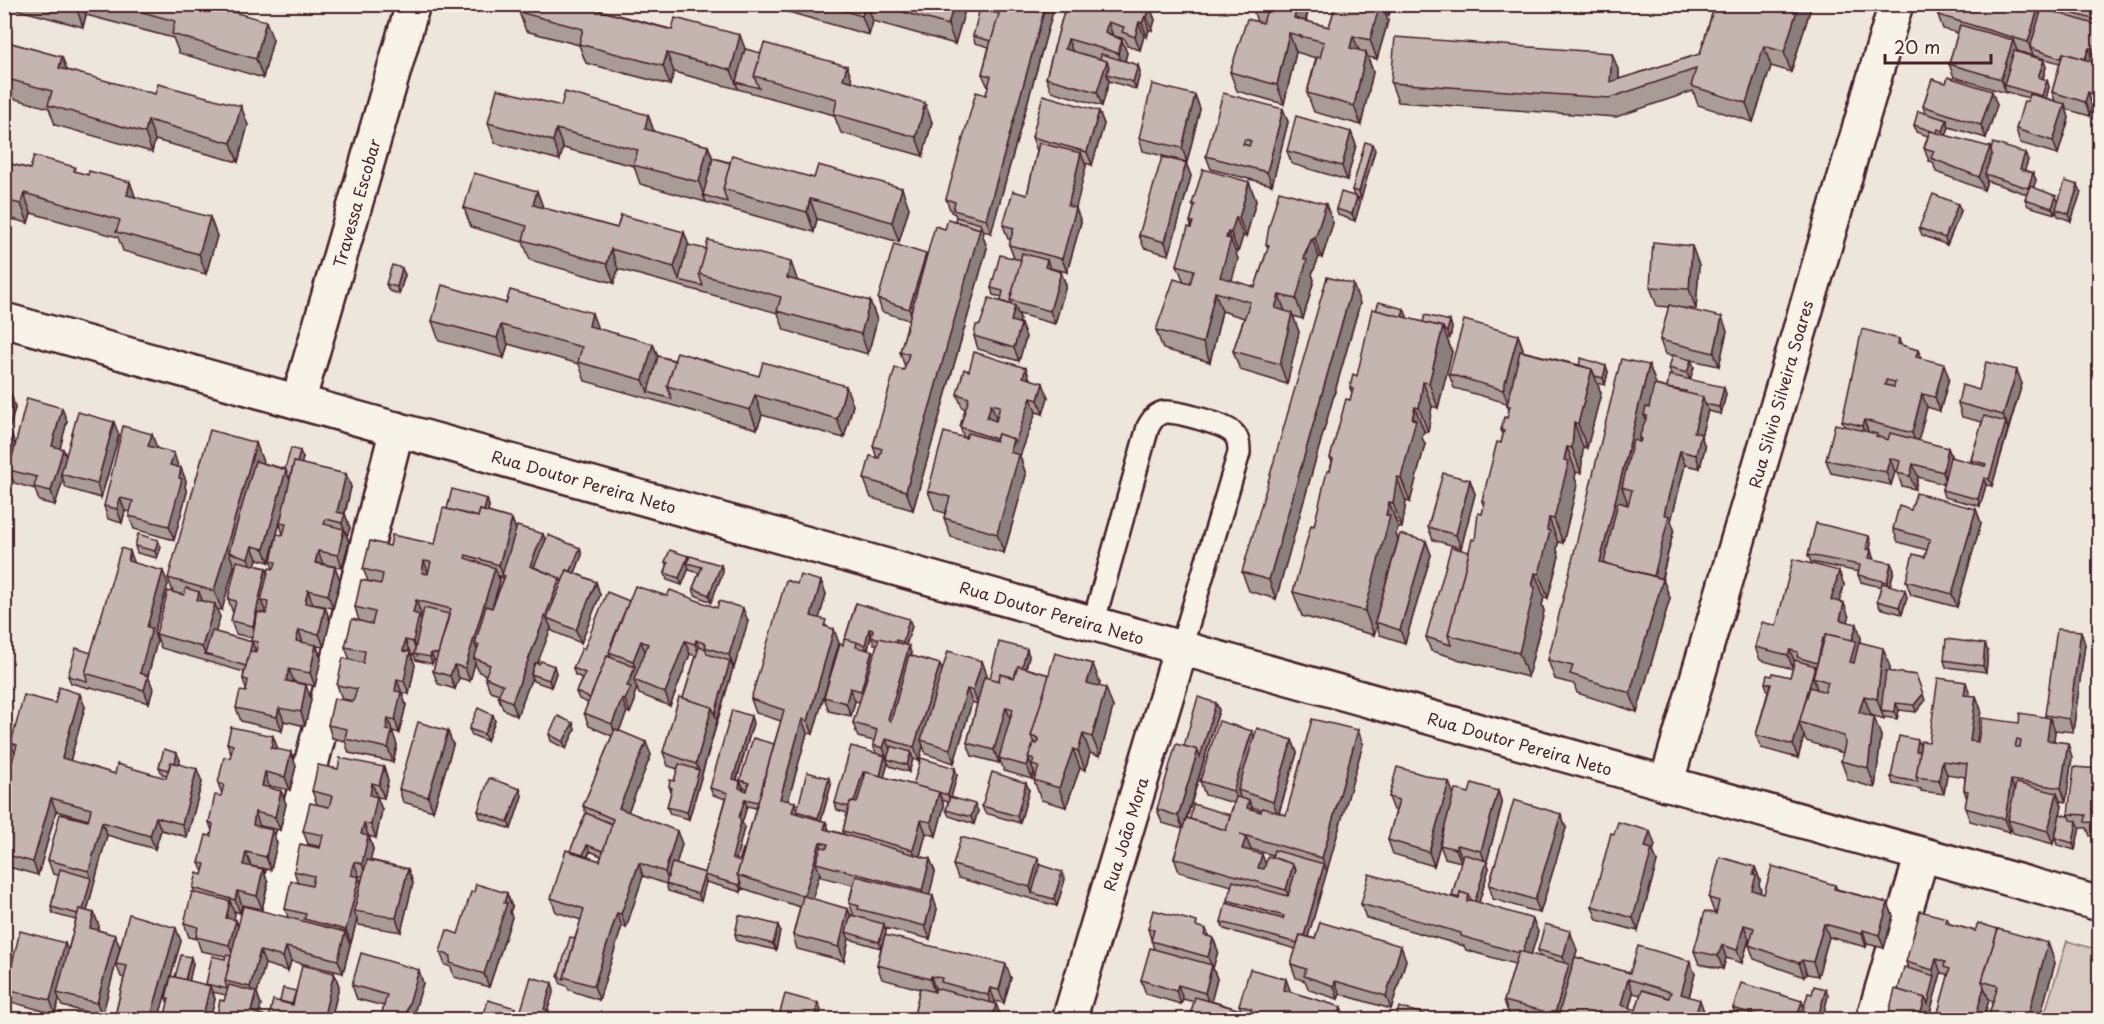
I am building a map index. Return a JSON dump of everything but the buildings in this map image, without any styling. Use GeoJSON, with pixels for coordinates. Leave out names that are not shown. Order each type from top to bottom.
{"type":"FeatureCollection","features":[{"type":"Feature","properties":{"kind":"street","name":"Travessa Escobar"},"geometry":{"type":"LineString","coordinates":[[298,402],[413,4]]}},
{"type":"Feature","properties":{"kind":"street","name":"Rua Silvio Silveira Soares"},"geometry":{"type":"LineString","coordinates":[[1666,784],[1896,4]]}},
{"type":"Feature","properties":{"kind":"street","name":"Rua Doutor Pereira Neto"},"geometry":{"type":"LineString","coordinates":[[4,320],[2100,904]]}},
{"type":"Feature","properties":{"kind":"street"},"geometry":{"type":"LineString","coordinates":[[273,913],[397,429]]}},
{"type":"Feature","properties":{"kind":"street","name":"Rua João Mora"},"geometry":{"type":"LineString","coordinates":[[1069,1020],[1181,648]]}},
{"type":"Feature","properties":{"kind":"street"},"geometry":{"type":"LineString","coordinates":[[1873,1020],[1922,855]]}},
{"type":"Feature","properties":{"kind":"lane"},"geometry":{"type":"LineString","coordinates":[[1093,624],[1148,427],[1153,418],[1162,412],[1174,412],[1224,427],[1234,433],[1239,442],[1239,453],[1181,648]]}},
{"type":"Feature","properties":{"kind":"shaded area"},"geometry":{"type":"Polygon","coordinates":[[[2067,941],[2099,950],[2099,1019],[2043,1019],[2067,941]]]}}]}
